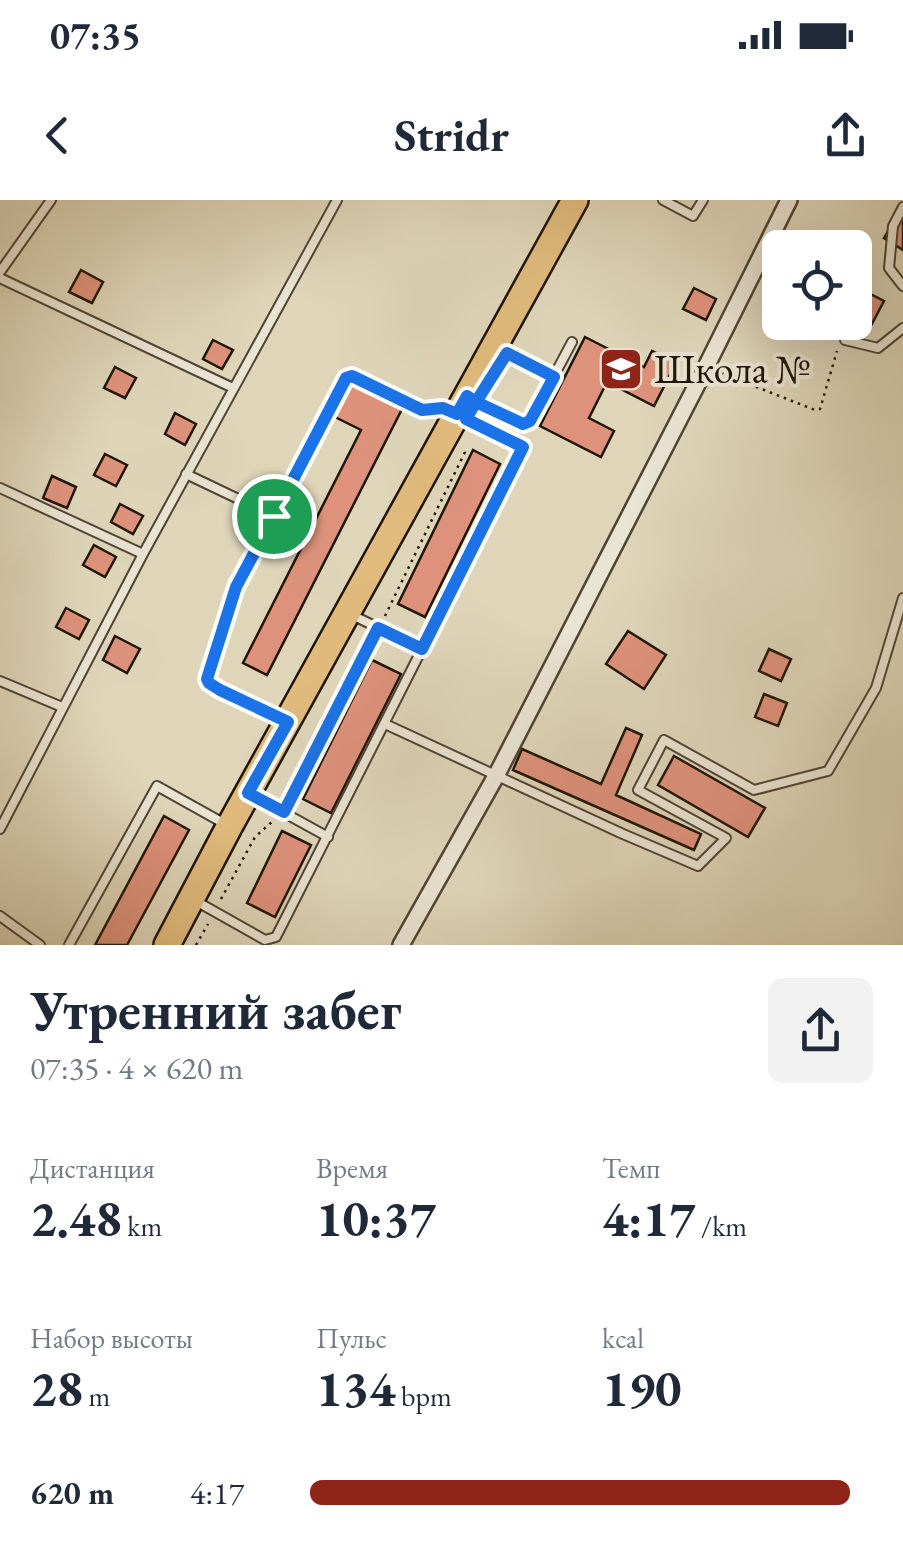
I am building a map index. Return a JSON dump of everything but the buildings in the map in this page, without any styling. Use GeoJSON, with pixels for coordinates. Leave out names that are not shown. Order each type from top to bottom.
{"type":"FeatureCollection","features":[{"type":"Feature","properties":{"kind":"main road"},"geometry":{"type":"LineString","coordinates":[[166,945],[575,200]]}},
{"type":"Feature","properties":{"kind":"street"},"geometry":{"type":"LineString","coordinates":[[402,945],[496,776],[788,200]]}},
{"type":"Feature","properties":{"kind":"lane"},"geometry":{"type":"LineString","coordinates":[[50,200],[0,275],[233,388]]}},
{"type":"Feature","properties":{"kind":"lane"},"geometry":{"type":"LineString","coordinates":[[0,829],[143,554],[338,200]]}},
{"type":"Feature","properties":{"kind":"lane"},"geometry":{"type":"LineString","coordinates":[[663,200],[693,216],[703,200]]}},
{"type":"Feature","properties":{"kind":"lane"},"geometry":{"type":"LineString","coordinates":[[903,207],[892,226],[890,268],[903,286]]}},
{"type":"Feature","properties":{"kind":"lane"},"geometry":{"type":"LineString","coordinates":[[845,340],[878,348],[903,328]]}},
{"type":"Feature","properties":{"kind":"lane"},"geometry":{"type":"LineString","coordinates":[[463,410],[523,424],[530,421],[572,342]]}},
{"type":"Feature","properties":{"kind":"lane"},"geometry":{"type":"LineString","coordinates":[[288,722],[220,690],[207,679],[236,587],[322,427]]}},
{"type":"Feature","properties":{"kind":"lane"},"geometry":{"type":"LineString","coordinates":[[192,898],[265,940],[276,936],[512,469]]}},
{"type":"Feature","properties":{"kind":"lane"},"geometry":{"type":"LineString","coordinates":[[186,474],[274,516]]}},
{"type":"Feature","properties":{"kind":"lane"},"geometry":{"type":"LineString","coordinates":[[0,488],[143,554]]}},
{"type":"Feature","properties":{"kind":"lane"},"geometry":{"type":"LineString","coordinates":[[385,724],[698,866],[726,838],[638,790],[664,740],[754,790],[828,770],[876,688],[903,598]]}},
{"type":"Feature","properties":{"kind":"lane"},"geometry":{"type":"LineString","coordinates":[[348,613],[422,649]]}},
{"type":"Feature","properties":{"kind":"lane"},"geometry":{"type":"LineString","coordinates":[[0,681],[62,707]]}},
{"type":"Feature","properties":{"kind":"lane"},"geometry":{"type":"LineString","coordinates":[[69,945],[157,786],[229,827]]}},
{"type":"Feature","properties":{"kind":"lane"},"geometry":{"type":"LineString","coordinates":[[248,793],[328,837]]}},
{"type":"Feature","properties":{"kind":"lane"},"geometry":{"type":"LineString","coordinates":[[0,916],[40,945]]}},
{"type":"Feature","properties":{"kind":"path"},"geometry":{"type":"LineString","coordinates":[[707,365],[816,410],[820,409],[839,340]]}},
{"type":"Feature","properties":{"kind":"path"},"geometry":{"type":"LineString","coordinates":[[507,353],[554,377]]}},
{"type":"Feature","properties":{"kind":"path"},"geometry":{"type":"LineString","coordinates":[[322,427],[346,378],[352,376],[422,410],[463,410],[523,447],[512,469]]}},
{"type":"Feature","properties":{"kind":"path"},"geometry":{"type":"LineString","coordinates":[[196,945],[254,837],[284,812],[378,628],[465,452],[460,437],[463,410]]}},
{"type":"Feature","properties":{"kind":"place","name":"Школа №"},"geometry":{"type":"Point","coordinates":[621,369]}},
{"type":"Feature","properties":{"kind":"route"},"geometry":{"type":"LineString","coordinates":[[274,516],[236,587],[207,679],[220,690],[288,722],[248,793],[284,812],[378,628],[422,649],[523,447],[466,419],[476,402],[523,424],[530,421],[554,377],[507,353],[476,402],[467,396],[457,414],[443,408],[422,410],[352,376],[346,378],[274,516]]}}]}
